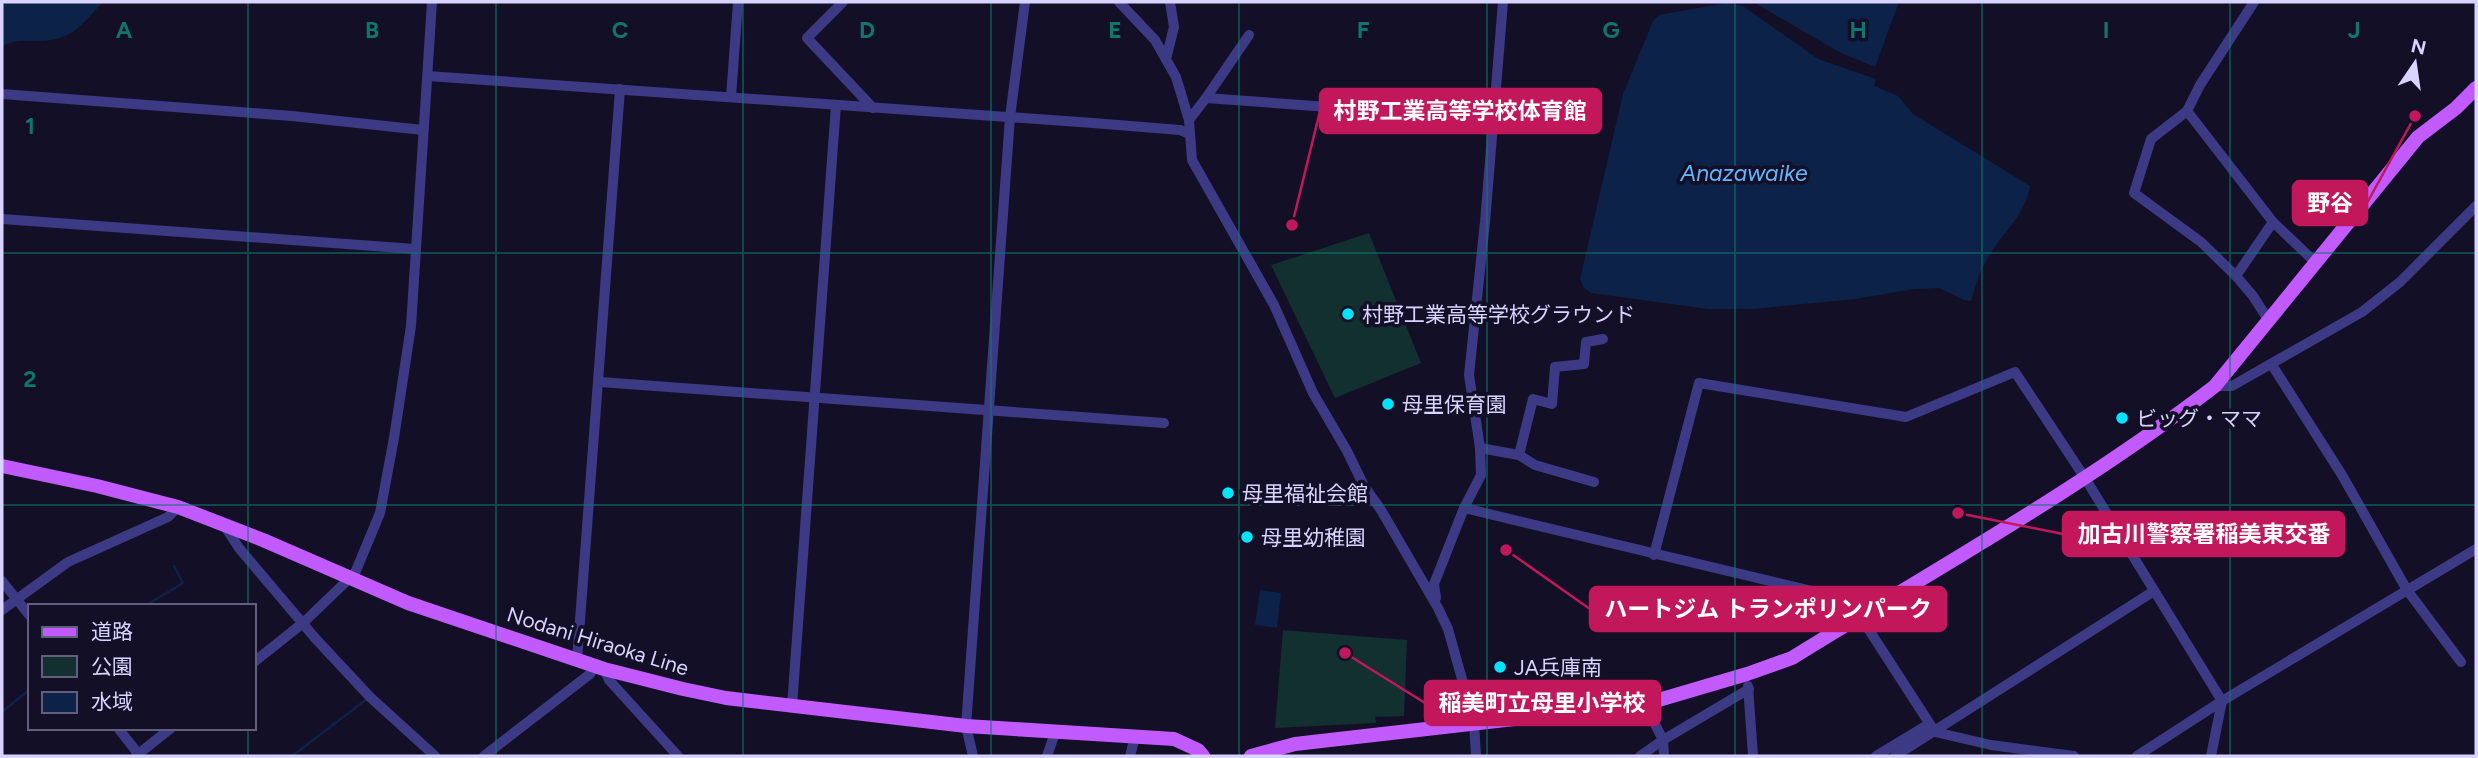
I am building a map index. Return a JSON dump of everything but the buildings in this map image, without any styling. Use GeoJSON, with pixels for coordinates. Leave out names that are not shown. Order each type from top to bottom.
{"type":"FeatureCollection","features":[{"type":"Feature","properties":{"kind":"main road"},"geometry":{"type":"LineString","coordinates":[[1251,756],[1295,744],[1645,704],[1748,682],[1792,658],[2085,478],[2178,415],[2215,386],[2418,137],[2456,108],[2476,88]]}},
{"type":"Feature","properties":{"kind":"main road","name":"Nodani Hiraoka Line"},"geometry":{"type":"LineString","coordinates":[[2,466],[178,507],[263,540],[408,603],[600,667],[683,690],[726,698],[966,726],[1174,739],[1198,750],[1203,756]]}},
{"type":"Feature","properties":{"kind":"street"},"geometry":{"type":"LineString","coordinates":[[256,660],[303,623],[350,579],[380,513],[410,329],[432,2]]}},
{"type":"Feature","properties":{"kind":"street"},"geometry":{"type":"LineString","coordinates":[[732,97],[738,2]]}},
{"type":"Feature","properties":{"kind":"street"},"geometry":{"type":"LineString","coordinates":[[843,2],[807,38],[873,108]]}},
{"type":"Feature","properties":{"kind":"street"},"geometry":{"type":"LineString","coordinates":[[973,756],[966,726],[1010,117],[1025,2]]}},
{"type":"Feature","properties":{"kind":"street"},"geometry":{"type":"LineString","coordinates":[[1119,2],[1155,40],[1176,77],[1189,120],[1192,160],[1260,279],[1313,393],[1448,629],[1474,722],[1476,756]]}},
{"type":"Feature","properties":{"kind":"street"},"geometry":{"type":"LineString","coordinates":[[1166,59],[1174,27],[1170,2]]}},
{"type":"Feature","properties":{"kind":"street"},"geometry":{"type":"LineString","coordinates":[[1438,608],[1434,584],[1464,508],[1481,475],[1480,448],[1469,375],[1503,2]]}},
{"type":"Feature","properties":{"kind":"street"},"geometry":{"type":"LineString","coordinates":[[2254,2],[2200,85],[2187,111],[2151,139],[2134,192],[2202,243],[2236,276],[2269,321]]}},
{"type":"Feature","properties":{"kind":"street"},"geometry":{"type":"LineString","coordinates":[[1189,120],[1250,35]]}},
{"type":"Feature","properties":{"kind":"street"},"geometry":{"type":"LineString","coordinates":[[428,76],[1010,117],[1180,130],[1190,134]]}},
{"type":"Feature","properties":{"kind":"street"},"geometry":{"type":"LineString","coordinates":[[578,660],[620,89]]}},
{"type":"Feature","properties":{"kind":"street"},"geometry":{"type":"LineString","coordinates":[[2,94],[292,116],[423,130]]}},
{"type":"Feature","properties":{"kind":"street"},"geometry":{"type":"LineString","coordinates":[[1206,98],[1492,119]]}},
{"type":"Feature","properties":{"kind":"street"},"geometry":{"type":"LineString","coordinates":[[792,706],[836,105]]}},
{"type":"Feature","properties":{"kind":"street"},"geometry":{"type":"LineString","coordinates":[[2187,111],[2273,222],[2317,264]]}},
{"type":"Feature","properties":{"kind":"street"},"geometry":{"type":"LineString","coordinates":[[2215,386],[2232,386],[2272,365],[2371,304],[2400,282],[2476,206]]}},
{"type":"Feature","properties":{"kind":"street"},"geometry":{"type":"LineString","coordinates":[[2,219],[415,249]]}},
{"type":"Feature","properties":{"kind":"street"},"geometry":{"type":"LineString","coordinates":[[2236,276],[2273,222]]}},
{"type":"Feature","properties":{"kind":"street"},"geometry":{"type":"LineString","coordinates":[[1519,455],[1533,399],[1552,404],[1555,367],[1584,365],[1586,342],[1603,339]]}},
{"type":"Feature","properties":{"kind":"street"},"geometry":{"type":"LineString","coordinates":[[2272,365],[2342,475],[2407,590],[2461,662]]}},
{"type":"Feature","properties":{"kind":"street"},"geometry":{"type":"LineString","coordinates":[[1654,555],[1699,383],[1906,417],[2015,372],[2085,478],[2222,701],[2211,756]]}},
{"type":"Feature","properties":{"kind":"street"},"geometry":{"type":"LineString","coordinates":[[600,382],[1164,423]]}},
{"type":"Feature","properties":{"kind":"street"},"geometry":{"type":"LineString","coordinates":[[1480,448],[1519,455],[1535,465],[1594,482]]}},
{"type":"Feature","properties":{"kind":"street"},"geometry":{"type":"LineString","coordinates":[[2,610],[68,562],[168,517],[178,507]]}},
{"type":"Feature","properties":{"kind":"street"},"geometry":{"type":"LineString","coordinates":[[1464,508],[1875,606]]}},
{"type":"Feature","properties":{"kind":"street"},"geometry":{"type":"LineString","coordinates":[[224,525],[239,548],[370,697],[435,756]]}},
{"type":"Feature","properties":{"kind":"street"},"geometry":{"type":"LineString","coordinates":[[2137,756],[2222,701],[2476,549]]}},
{"type":"Feature","properties":{"kind":"street"},"geometry":{"type":"LineString","coordinates":[[2,581],[28,613]]}},
{"type":"Feature","properties":{"kind":"street"},"geometry":{"type":"LineString","coordinates":[[1876,756],[1932,728],[2154,591]]}},
{"type":"Feature","properties":{"kind":"street"},"geometry":{"type":"LineString","coordinates":[[1860,616],[1932,728],[1991,745],[2074,756]]}},
{"type":"Feature","properties":{"kind":"street"},"geometry":{"type":"LineString","coordinates":[[484,756],[600,667],[678,756]]}},
{"type":"Feature","properties":{"kind":"street"},"geometry":{"type":"LineString","coordinates":[[1640,756],[1748,682]]}},
{"type":"Feature","properties":{"kind":"street"},"geometry":{"type":"LineString","coordinates":[[1748,682],[1753,756]]}},
{"type":"Feature","properties":{"kind":"street"},"geometry":{"type":"LineString","coordinates":[[1645,704],[1662,740],[1664,756]]}},
{"type":"Feature","properties":{"kind":"street"},"geometry":{"type":"LineString","coordinates":[[1895,756],[1932,728]]}},
{"type":"Feature","properties":{"kind":"street"},"geometry":{"type":"LineString","coordinates":[[119,730],[138,756],[169,730]]}},
{"type":"Feature","properties":{"kind":"street"},"geometry":{"type":"LineString","coordinates":[[1047,756],[1055,733]]}},
{"type":"Feature","properties":{"kind":"street"},"geometry":{"type":"LineString","coordinates":[[1130,756],[1135,737]]}},
{"type":"Feature","properties":{"kind":"green space","name":"村野工業高等学校グラウンド"},"geometry":{"type":"Polygon","coordinates":[[[1369,233],[1421,363],[1335,398],[1271,265],[1369,233]]]}},
{"type":"Feature","properties":{"kind":"green space"},"geometry":{"type":"Polygon","coordinates":[[[1283,630],[1407,640],[1404,716],[1375,717],[1376,723],[1275,728],[1283,630]]]}},
{"type":"Feature","properties":{"kind":"water"},"geometry":{"type":"Polygon","coordinates":[[[2,2],[103,2],[70,34],[49,40],[14,42],[2,47],[2,2]]]}},
{"type":"Feature","properties":{"kind":"water"},"geometry":{"type":"Polygon","coordinates":[[[1753,2],[1899,2],[1875,67],[1839,52],[1753,2]]]}},
{"type":"Feature","properties":{"kind":"water","name":"Anazawaike"},"geometry":{"type":"Polygon","coordinates":[[[1726,3],[1743,6],[1818,59],[1876,79],[1874,86],[1898,96],[1913,114],[2030,186],[2022,208],[1984,265],[1971,301],[1939,288],[1753,309],[1708,309],[1591,293],[1584,288],[1580,279],[1623,94],[1653,21],[1659,15],[1726,3]]]}},
{"type":"Feature","properties":{"kind":"water"},"geometry":{"type":"Polygon","coordinates":[[[1260,590],[1281,593],[1277,628],[1255,625],[1260,590]]]}},
{"type":"Feature","properties":{"kind":"waterway"},"geometry":{"type":"LineString","coordinates":[[148,604],[183,583],[174,566]]}},
{"type":"Feature","properties":{"kind":"waterway"},"geometry":{"type":"LineString","coordinates":[[2,712],[28,691]]}},
{"type":"Feature","properties":{"kind":"waterway"},"geometry":{"type":"LineString","coordinates":[[292,756],[367,699]]}},
{"type":"Feature","properties":{"kind":"place","name":"野谷"},"geometry":{"type":"Point","coordinates":[2415,116]}},
{"type":"Feature","properties":{"kind":"place","name":"村野工業高等学校体育館"},"geometry":{"type":"Point","coordinates":[1292,225]}},
{"type":"Feature","properties":{"kind":"place","name":"村野工業高等学校グラウンド"},"geometry":{"type":"Point","coordinates":[1348,314]}},
{"type":"Feature","properties":{"kind":"place","name":"母里保育園"},"geometry":{"type":"Point","coordinates":[1388,404]}},
{"type":"Feature","properties":{"kind":"place","name":"ビッグ・ママ"},"geometry":{"type":"Point","coordinates":[2122,418]}},
{"type":"Feature","properties":{"kind":"place","name":"母里福祉会館"},"geometry":{"type":"Point","coordinates":[1228,493]}},
{"type":"Feature","properties":{"kind":"place","name":"加古川警察署稲美東交番"},"geometry":{"type":"Point","coordinates":[1958,513]}},
{"type":"Feature","properties":{"kind":"place","name":"母里幼稚園"},"geometry":{"type":"Point","coordinates":[1247,537]}},
{"type":"Feature","properties":{"kind":"place","name":"ハートジム トランポリンパーク"},"geometry":{"type":"Point","coordinates":[1506,550]}},
{"type":"Feature","properties":{"kind":"place","name":"稲美町立母里小学校"},"geometry":{"type":"Point","coordinates":[1345,653]}},
{"type":"Feature","properties":{"kind":"place","name":"JA兵庫南"},"geometry":{"type":"Point","coordinates":[1500,667]}}]}
